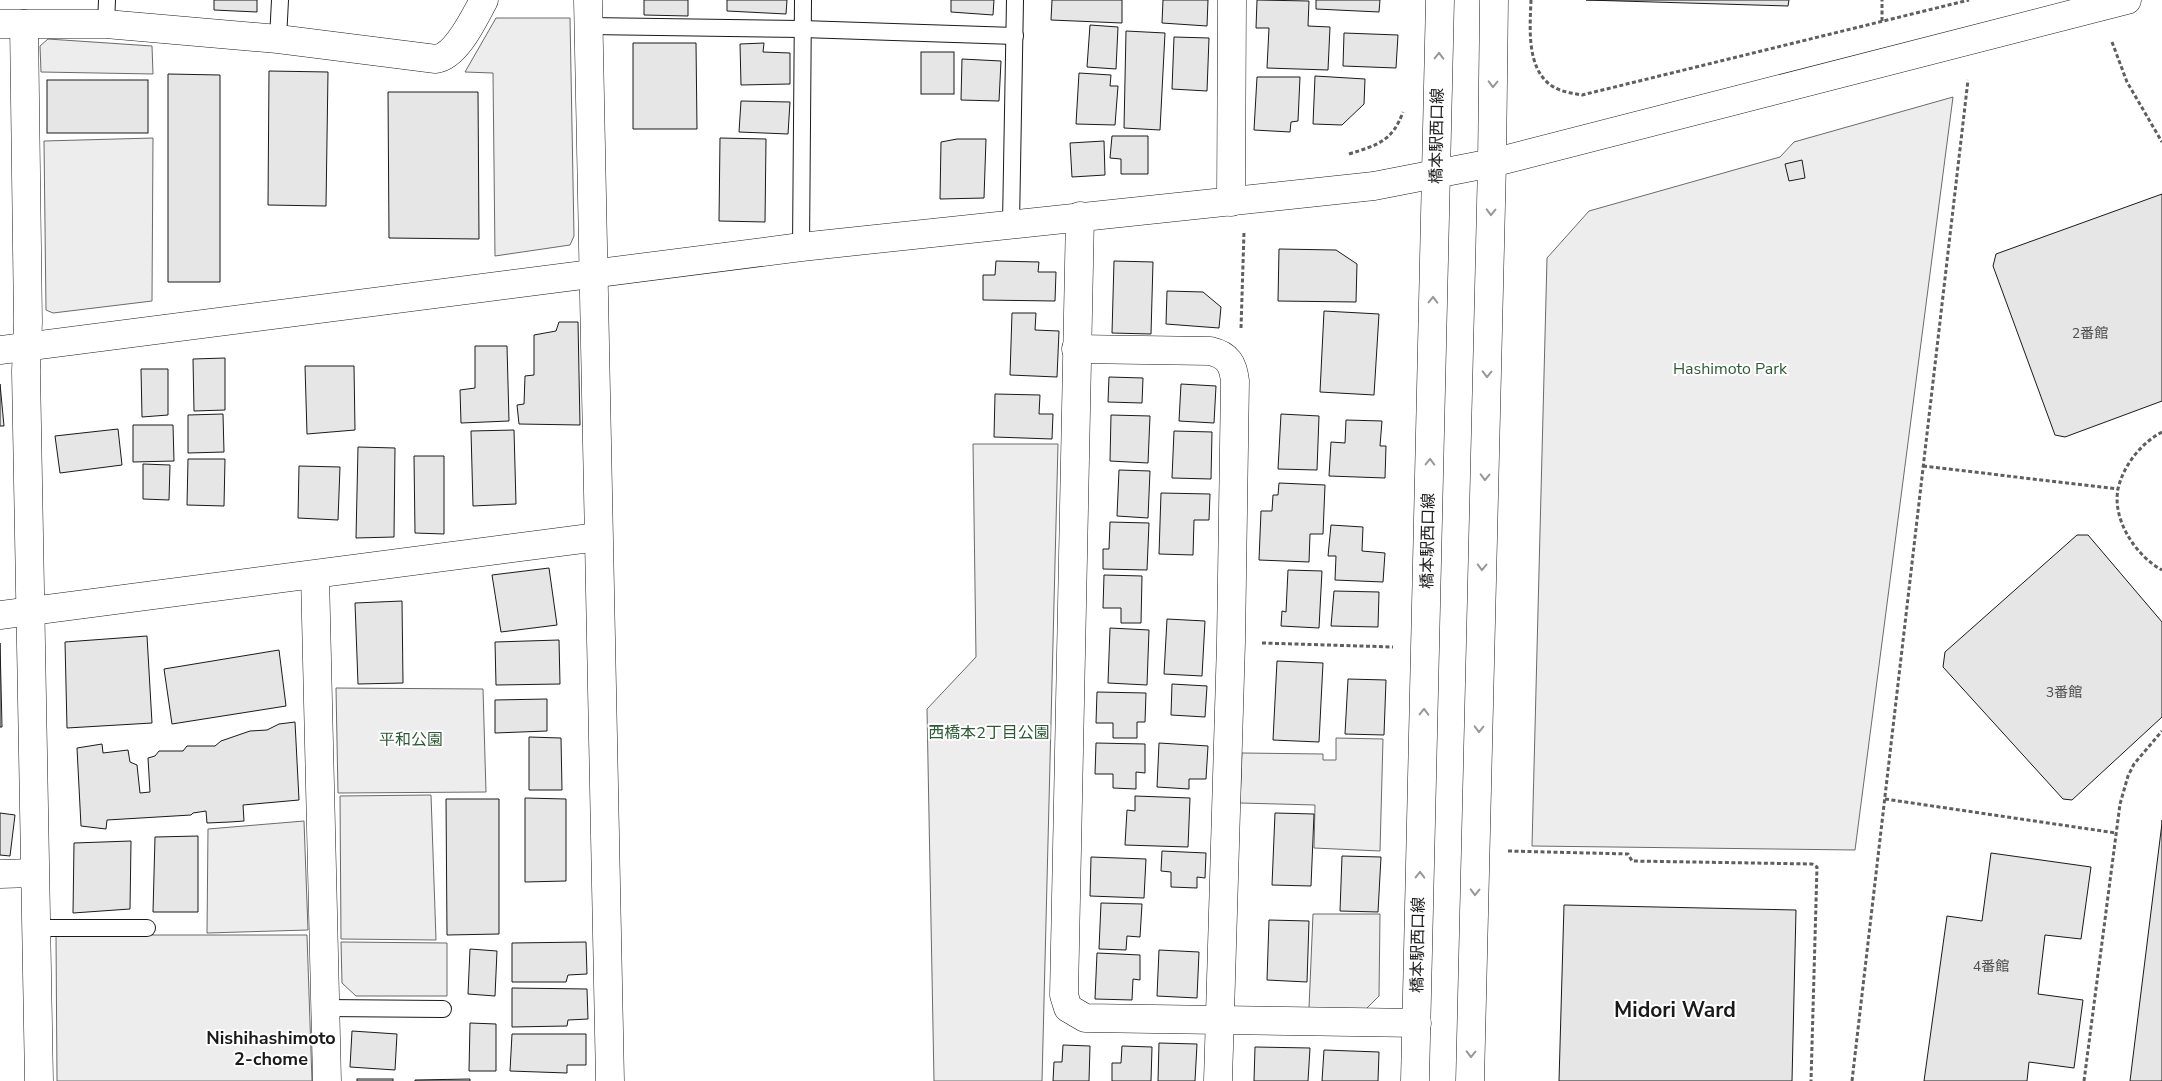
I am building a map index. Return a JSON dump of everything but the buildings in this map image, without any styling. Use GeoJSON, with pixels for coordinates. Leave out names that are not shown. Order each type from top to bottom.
{"type":"FeatureCollection","features":[{"type":"Feature","properties":{"kind":"street"},"geometry":{"type":"LineString","coordinates":[[40,1081],[34,873],[27,347],[12,24],[106,12],[278,39],[436,59],[443,58],[458,43],[484,0]]}},
{"type":"Feature","properties":{"kind":"street"},"geometry":{"type":"LineString","coordinates":[[1231,202],[1232,0]]}},
{"type":"Feature","properties":{"kind":"street","name":"橋本駅西口線"},"geometry":{"type":"LineString","coordinates":[[1415,1081],[1440,0]]}},
{"type":"Feature","properties":{"kind":"street"},"geometry":{"type":"LineString","coordinates":[[1470,1081],[1492,163],[1494,0]]}},
{"type":"Feature","properties":{"kind":"street"},"geometry":{"type":"LineString","coordinates":[[0,350],[592,272],[801,247],[1011,223],[1374,186],[1492,163],[2127,0]]}},
{"type":"Feature","properties":{"kind":"street"},"geometry":{"type":"LineString","coordinates":[[588,13],[610,1081]]}},
{"type":"Feature","properties":{"kind":"street"},"geometry":{"type":"LineString","coordinates":[[1080,216],[1064,995],[1068,1008],[1085,1018],[1416,1023]]}},
{"type":"Feature","properties":{"kind":"street"},"geometry":{"type":"LineString","coordinates":[[1076,349],[1210,351],[1219,353],[1227,358],[1233,367],[1236,381],[1218,1081]]}},
{"type":"Feature","properties":{"kind":"street"},"geometry":{"type":"LineString","coordinates":[[0,615],[598,537]]}},
{"type":"Feature","properties":{"kind":"street"},"geometry":{"type":"LineString","coordinates":[[315,575],[327,1081]]}},
{"type":"Feature","properties":{"kind":"street"},"geometry":{"type":"LineString","coordinates":[[0,874],[34,873]]}},
{"type":"Feature","properties":{"kind":"lane"},"geometry":{"type":"LineString","coordinates":[[278,39],[280,0]]}},
{"type":"Feature","properties":{"kind":"lane"},"geometry":{"type":"LineString","coordinates":[[801,247],[803,0]]}},
{"type":"Feature","properties":{"kind":"lane"},"geometry":{"type":"LineString","coordinates":[[1011,223],[1015,0]]}},
{"type":"Feature","properties":{"kind":"lane"},"geometry":{"type":"LineString","coordinates":[[588,13],[802,29],[1015,36]]}},
{"type":"Feature","properties":{"kind":"lane"},"geometry":{"type":"LineString","coordinates":[[37,928],[146,928]]}},
{"type":"Feature","properties":{"kind":"lane"},"geometry":{"type":"LineString","coordinates":[[325,1008],[443,1009]]}},
{"type":"Feature","properties":{"kind":"path"},"geometry":{"type":"LineString","coordinates":[[1531,0],[1530,42],[1538,69],[1551,86],[1582,95],[1969,0]]}},
{"type":"Feature","properties":{"kind":"path"},"geometry":{"type":"LineString","coordinates":[[1882,0],[1882,21]]}},
{"type":"Feature","properties":{"kind":"path"},"geometry":{"type":"LineString","coordinates":[[2112,42],[2126,82],[2162,142]]}},
{"type":"Feature","properties":{"kind":"path"},"geometry":{"type":"LineString","coordinates":[[1852,1081],[1968,80]]}},
{"type":"Feature","properties":{"kind":"path"},"geometry":{"type":"LineString","coordinates":[[1345,156],[1376,146],[1389,138],[1400,121],[1405,108]]}},
{"type":"Feature","properties":{"kind":"path"},"geometry":{"type":"LineString","coordinates":[[1227,358],[1240,329],[1244,232]]}},
{"type":"Feature","properties":{"kind":"path"},"geometry":{"type":"LineString","coordinates":[[2162,432],[2147,441],[2136,452],[2118,489],[2119,510],[2126,532],[2141,554],[2162,570]]}},
{"type":"Feature","properties":{"kind":"path"},"geometry":{"type":"LineString","coordinates":[[1923,466],[2118,489]]}},
{"type":"Feature","properties":{"kind":"path"},"geometry":{"type":"LineString","coordinates":[[1259,643],[1396,648]]}},
{"type":"Feature","properties":{"kind":"path"},"geometry":{"type":"LineString","coordinates":[[2084,1081],[2120,804],[2128,776],[2134,764],[2162,731]]}},
{"type":"Feature","properties":{"kind":"path"},"geometry":{"type":"LineString","coordinates":[[1885,799],[2116,833]]}},
{"type":"Feature","properties":{"kind":"path"},"geometry":{"type":"LineString","coordinates":[[1507,851],[1628,854],[1632,861],[1812,864],[1817,866],[1811,1081]]}},
{"type":"Feature","properties":{"kind":"shaded area"},"geometry":{"type":"Polygon","coordinates":[[[496,18],[570,18],[574,236],[570,245],[495,256],[493,73],[465,72],[496,18]]]}},
{"type":"Feature","properties":{"kind":"shaded area"},"geometry":{"type":"Polygon","coordinates":[[[48,39],[152,46],[153,74],[41,72],[40,46],[48,39]]]}},
{"type":"Feature","properties":{"kind":"shaded area","name":"Hashimoto Park"},"geometry":{"type":"Polygon","coordinates":[[[1953,97],[1855,850],[1532,846],[1547,258],[1589,211],[1780,157],[1794,142],[1953,97]]]}},
{"type":"Feature","properties":{"kind":"shaded area"},"geometry":{"type":"Polygon","coordinates":[[[153,138],[152,301],[53,313],[46,310],[44,141],[153,138]]]}},
{"type":"Feature","properties":{"kind":"shaded area","name":"西橋本2丁目公園"},"geometry":{"type":"Polygon","coordinates":[[[973,444],[1058,444],[1042,1081],[934,1081],[927,709],[976,657],[973,444]]]}},
{"type":"Feature","properties":{"kind":"shaded area","name":"平和公園"},"geometry":{"type":"Polygon","coordinates":[[[336,688],[483,689],[486,792],[338,793],[336,688]]]}},
{"type":"Feature","properties":{"kind":"shaded area"},"geometry":{"type":"Polygon","coordinates":[[[1336,738],[1383,739],[1380,851],[1314,848],[1315,805],[1240,803],[1242,753],[1323,754],[1323,760],[1336,760],[1336,738]]]}},
{"type":"Feature","properties":{"kind":"shaded area"},"geometry":{"type":"Polygon","coordinates":[[[431,795],[436,940],[341,939],[340,796],[431,795]]]}},
{"type":"Feature","properties":{"kind":"shaded area"},"geometry":{"type":"Polygon","coordinates":[[[304,821],[308,930],[207,933],[208,829],[304,821]]]}},
{"type":"Feature","properties":{"kind":"shaded area"},"geometry":{"type":"Polygon","coordinates":[[[1313,914],[1380,914],[1379,996],[1366,1009],[1309,1008],[1313,914]]]}},
{"type":"Feature","properties":{"kind":"shaded area"},"geometry":{"type":"Polygon","coordinates":[[[56,935],[307,935],[312,1081],[57,1081],[56,935]]]}},
{"type":"Feature","properties":{"kind":"shaded area"},"geometry":{"type":"Polygon","coordinates":[[[341,942],[447,943],[447,996],[356,996],[342,983],[341,942]]]}},
{"type":"Feature","properties":{"kind":"district","name":"Midori Ward"},"geometry":{"type":"Point","coordinates":[1675,1010]}},
{"type":"Feature","properties":{"kind":"district","name":"Nishihashimoto 2-chome"},"geometry":{"type":"Point","coordinates":[271,1048]}}]}
